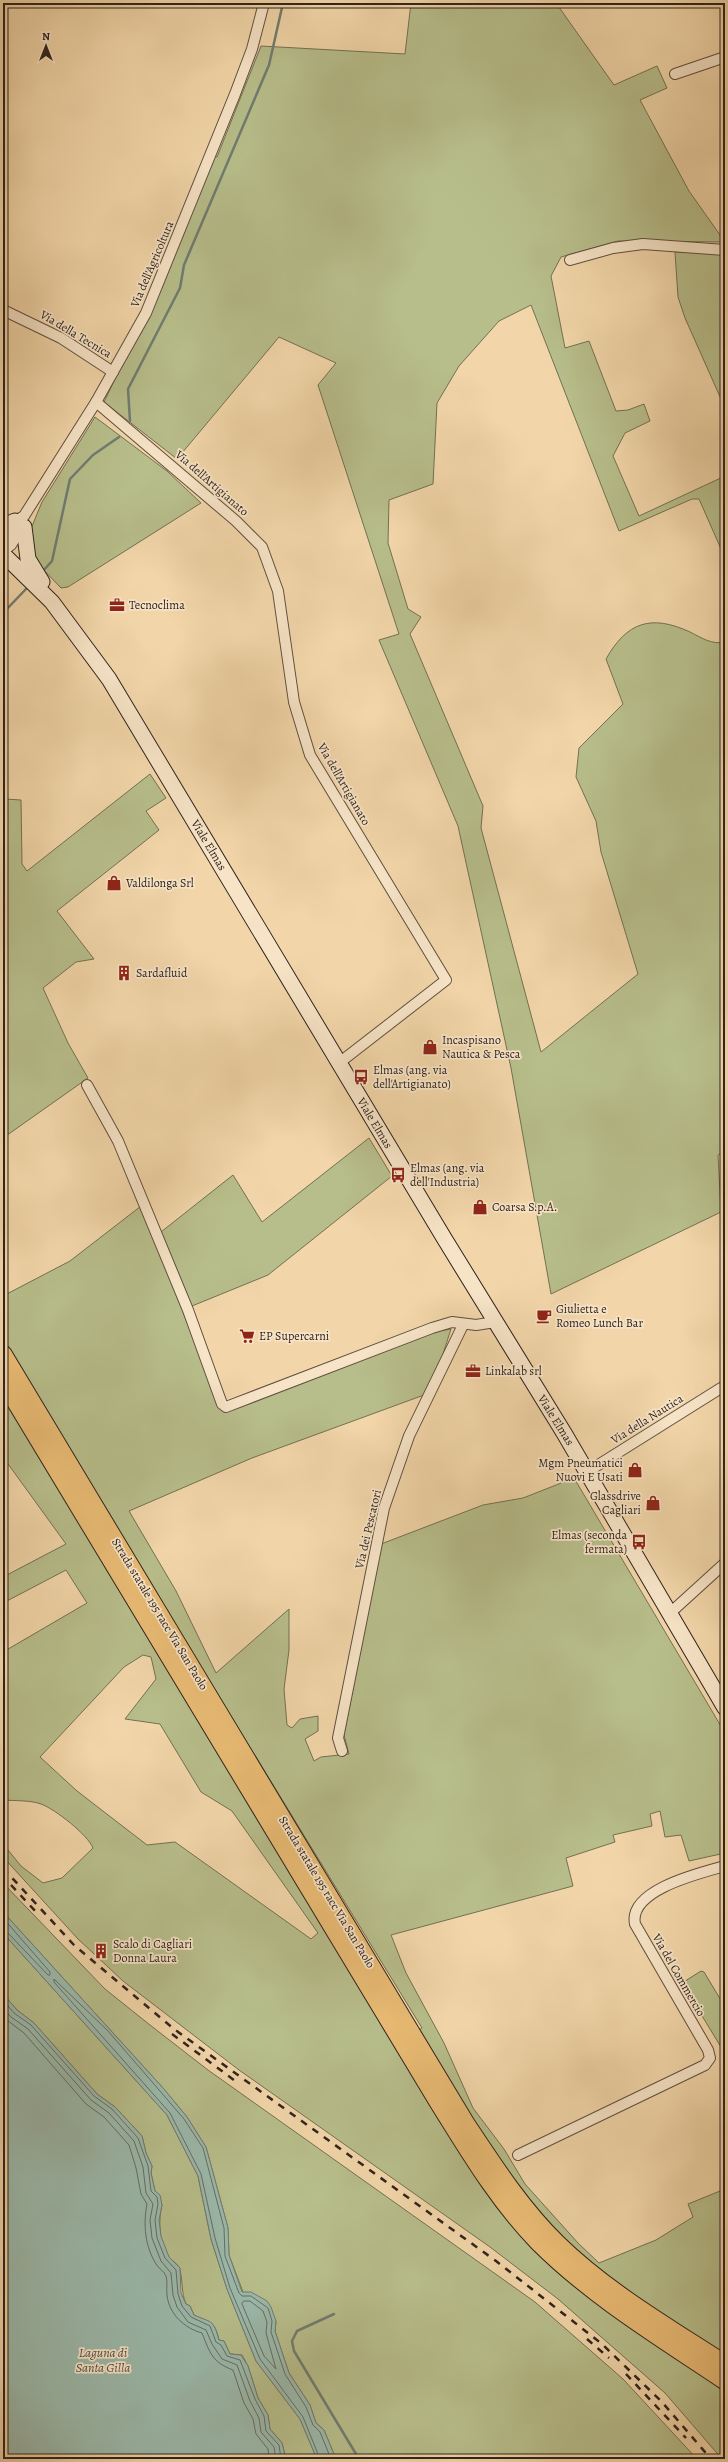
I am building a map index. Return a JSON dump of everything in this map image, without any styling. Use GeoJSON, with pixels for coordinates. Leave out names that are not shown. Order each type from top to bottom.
{"type":"FeatureCollection","features":[{"type":"Feature","properties":{"kind":"highway","name":"Strada statale 195 racc Via San Paolo"},"geometry":{"type":"LineString","coordinates":[[3,1354],[407,2038]]}},
{"type":"Feature","properties":{"kind":"highway","name":"Strada statale 195 racc Via San Paolo"},"geometry":{"type":"LineString","coordinates":[[3,1381],[407,2038],[488,2157],[565,2258],[622,2312],[725,2381]]}},
{"type":"Feature","properties":{"kind":"highway","name":"Strada statale 195 racc Via San Paolo"},"geometry":{"type":"LineString","coordinates":[[565,2258],[725,2364]]}},
{"type":"Feature","properties":{"kind":"main road"},"geometry":{"type":"LineString","coordinates":[[17,523],[28,559],[52,602]]}},
{"type":"Feature","properties":{"kind":"main road","name":"Viale Elmas"},"geometry":{"type":"LineString","coordinates":[[3,553],[52,602],[109,679],[495,1322],[587,1472],[725,1708]]}},
{"type":"Feature","properties":{"kind":"street","name":"Via dell'Agricoltura"},"geometry":{"type":"LineString","coordinates":[[3,546],[96,402],[146,312],[167,265],[235,94],[252,49],[264,3]]}},
{"type":"Feature","properties":{"kind":"street"},"geometry":{"type":"LineString","coordinates":[[675,74],[725,57]]}},
{"type":"Feature","properties":{"kind":"street"},"geometry":{"type":"LineString","coordinates":[[570,260],[613,248],[643,244],[725,250]]}},
{"type":"Feature","properties":{"kind":"street","name":"Via della Tecnica"},"geometry":{"type":"LineString","coordinates":[[3,310],[62,338],[113,372]]}},
{"type":"Feature","properties":{"kind":"street","name":"Via dell'Artigianato"},"geometry":{"type":"LineString","coordinates":[[96,402],[236,521],[262,547],[278,592],[294,702],[310,755],[446,980],[339,1063]]}},
{"type":"Feature","properties":{"kind":"street","name":"Via dell'Agricoltura"},"geometry":{"type":"LineString","coordinates":[[3,553],[17,523]]}},
{"type":"Feature","properties":{"kind":"street"},"geometry":{"type":"LineString","coordinates":[[87,1085],[118,1141],[188,1310],[222,1404],[226,1407],[432,1328],[452,1322],[463,1325],[495,1322]]}},
{"type":"Feature","properties":{"kind":"street","name":"Via dei Pescatori"},"geometry":{"type":"LineString","coordinates":[[342,1751],[338,1738],[384,1508],[409,1436],[463,1325]]}},
{"type":"Feature","properties":{"kind":"street","name":"Via della Nautica"},"geometry":{"type":"LineString","coordinates":[[587,1472],[721,1388]]}},
{"type":"Feature","properties":{"kind":"street"},"geometry":{"type":"LineString","coordinates":[[669,1614],[725,1563]]}},
{"type":"Feature","properties":{"kind":"street","name":"Via del Commercio"},"geometry":{"type":"LineString","coordinates":[[518,2155],[705,2065],[710,2058],[708,2050],[635,1924],[633,1917],[639,1904],[674,1881],[725,1866]]}},
{"type":"Feature","properties":{"kind":"green space"},"geometry":{"type":"Polygon","coordinates":[[[411,3],[556,3],[614,85],[657,66],[667,88],[640,100],[689,191],[725,242],[618,241],[561,257],[551,276],[565,348],[589,341],[616,411],[628,410],[644,404],[650,421],[625,433],[613,456],[639,516],[725,476],[725,558],[699,499],[692,499],[619,531],[531,305],[499,321],[459,366],[437,403],[433,484],[389,500],[388,543],[408,609],[421,617],[410,634],[483,806],[481,828],[541,1052],[638,974],[601,852],[596,821],[576,777],[579,748],[623,704],[606,659],[614,646],[632,629],[641,625],[652,623],[663,623],[676,626],[711,642],[725,642],[725,1152],[718,1155],[721,1212],[551,1294],[511,1068],[458,826],[379,640],[399,634],[318,385],[336,363],[279,337],[177,459],[104,402],[174,255],[213,156],[217,157],[261,46],[405,54],[411,3]]]}},
{"type":"Feature","properties":{"kind":"green space"},"geometry":{"type":"Polygon","coordinates":[[[675,252],[720,252],[725,263],[725,408],[685,318],[678,297],[675,252]]]}},
{"type":"Feature","properties":{"kind":"green space"},"geometry":{"type":"Polygon","coordinates":[[[95,417],[167,471],[201,503],[68,587],[61,588],[35,561],[30,531],[42,502],[95,417]]]}},
{"type":"Feature","properties":{"kind":"green space"},"geometry":{"type":"Polygon","coordinates":[[[3,764],[5,799],[21,800],[22,864],[27,871],[150,774],[166,798],[146,811],[159,830],[57,911],[94,959],[76,962],[43,988],[68,1043],[88,1078],[3,1138],[3,764]]]}},
{"type":"Feature","properties":{"kind":"green space"},"geometry":{"type":"Polygon","coordinates":[[[369,1138],[392,1176],[268,1275],[192,1306],[161,1232],[233,1175],[262,1222],[369,1138]]]}},
{"type":"Feature","properties":{"kind":"green space"},"geometry":{"type":"Polygon","coordinates":[[[141,1206],[221,1408],[439,1331],[451,1329],[443,1354],[424,1395],[252,1458],[129,1511],[176,1591],[216,1673],[289,1609],[289,1650],[284,1689],[287,1725],[292,1728],[300,1719],[318,1716],[318,1731],[305,1739],[314,1761],[321,1757],[349,1754],[344,1735],[381,1544],[483,1505],[523,1498],[574,1478],[725,1733],[725,1853],[689,1861],[681,1835],[665,1837],[660,1811],[650,1814],[652,1826],[613,1835],[615,1842],[566,1858],[573,1886],[391,1935],[406,1973],[444,2043],[473,2108],[504,2149],[525,2184],[578,2243],[599,2263],[656,2240],[693,2217],[688,2204],[725,2189],[725,2459],[722,2459],[665,2393],[558,2299],[490,2247],[239,2070],[123,1981],[78,1939],[3,1857],[3,1844],[21,1866],[43,1883],[62,1878],[93,1848],[85,1836],[47,1807],[32,1802],[3,1800],[3,1652],[87,1603],[66,1570],[3,1603],[3,1577],[66,1544],[3,1457],[3,1392],[419,2030],[422,2028],[3,1344],[3,1296],[70,1261],[141,1206]],[[143,1655],[124,1667],[40,1757],[77,1791],[147,1845],[175,1842],[311,1939],[318,1933],[232,1811],[201,1792],[160,1724],[125,1719],[156,1679],[151,1657],[143,1655]]]}},
{"type":"Feature","properties":{"kind":"green space"},"geometry":{"type":"Polygon","coordinates":[[[3,1883],[105,1989],[150,2025],[208,2070],[535,2302],[623,2379],[697,2459],[336,2459],[324,2430],[316,2423],[310,2405],[289,2373],[275,2331],[276,2321],[243,2292],[229,2255],[228,2228],[206,2147],[187,2117],[163,2088],[3,1912],[3,1883]]]}},
{"type":"Feature","properties":{"kind":"green space"},"geometry":{"type":"Polygon","coordinates":[[[3,1933],[167,2115],[198,2176],[211,2239],[227,2289],[256,2361],[300,2419],[317,2459],[286,2459],[282,2443],[270,2429],[268,2415],[258,2398],[248,2366],[242,2355],[230,2354],[224,2341],[219,2340],[213,2325],[208,2321],[194,2315],[190,2306],[186,2304],[183,2295],[179,2268],[177,2264],[168,2256],[161,2237],[160,2218],[162,2205],[155,2191],[151,2173],[152,2166],[146,2153],[142,2136],[115,2107],[97,2094],[34,2023],[17,2010],[3,1994],[3,1933]]]}},
{"type":"Feature","properties":{"kind":"green space"},"geometry":{"type":"Polygon","coordinates":[[[701,1971],[704,1972],[725,2007],[724,2052],[682,1983],[701,1971]]]}},
{"type":"Feature","properties":{"kind":"water"},"geometry":{"type":"Polygon","coordinates":[[[3,1912],[163,2088],[187,2117],[206,2147],[228,2228],[229,2255],[242,2292],[251,2292],[267,2301],[271,2307],[276,2321],[275,2331],[289,2373],[310,2405],[316,2423],[324,2430],[336,2459],[317,2459],[300,2419],[256,2361],[227,2289],[211,2239],[198,2176],[167,2115],[3,1933],[3,1912]]]}},
{"type":"Feature","properties":{"kind":"water","name":"Laguna di Santa Gilla"},"geometry":{"type":"Polygon","coordinates":[[[3,1994],[17,2010],[34,2023],[97,2094],[115,2107],[142,2136],[146,2153],[152,2166],[151,2173],[155,2191],[160,2195],[162,2205],[159,2220],[161,2236],[169,2257],[180,2268],[181,2293],[186,2304],[190,2306],[194,2315],[211,2322],[215,2328],[219,2340],[224,2341],[230,2354],[241,2355],[248,2366],[258,2398],[268,2415],[270,2429],[282,2443],[286,2459],[3,2459],[3,1994]]]}},
{"type":"Feature","properties":{"kind":"waterway"},"geometry":{"type":"LineString","coordinates":[[130,421],[128,389],[180,288],[184,265],[269,65],[283,3]]}},
{"type":"Feature","properties":{"kind":"waterway"},"geometry":{"type":"LineString","coordinates":[[42,572],[52,561],[70,479],[93,455],[119,437]]}},
{"type":"Feature","properties":{"kind":"waterway"},"geometry":{"type":"LineString","coordinates":[[3,613],[27,588]]}},
{"type":"Feature","properties":{"kind":"waterway"},"geometry":{"type":"LineString","coordinates":[[334,2314],[297,2331],[292,2341],[294,2351],[359,2459]]}},
{"type":"Feature","properties":{"kind":"railway"},"geometry":{"type":"LineString","coordinates":[[3,1868],[74,1945],[174,2029],[496,2261],[602,2344],[662,2402],[711,2459]]}},
{"type":"Feature","properties":{"kind":"railway"},"geometry":{"type":"LineString","coordinates":[[11,1885],[38,1914]]}},
{"type":"Feature","properties":{"kind":"railway"},"geometry":{"type":"LineString","coordinates":[[172,2034],[238,2083]]}},
{"type":"Feature","properties":{"kind":"railway"},"geometry":{"type":"LineString","coordinates":[[587,2339],[609,2358]]}},
{"type":"Feature","properties":{"kind":"railway"},"geometry":{"type":"LineString","coordinates":[[626,2374],[686,2438]]}},
{"type":"Feature","properties":{"kind":"place","name":"Tecnoclima"},"geometry":{"type":"Point","coordinates":[117,605]}},
{"type":"Feature","properties":{"kind":"place","name":"Valdilonga Srl"},"geometry":{"type":"Point","coordinates":[114,883]}},
{"type":"Feature","properties":{"kind":"place","name":"Sardafluid"},"geometry":{"type":"Point","coordinates":[124,973]}},
{"type":"Feature","properties":{"kind":"place","name":"Incaspisano Nautica & Pesca"},"geometry":{"type":"Point","coordinates":[430,1047]}},
{"type":"Feature","properties":{"kind":"place","name":"Elmas (ang. via dell'Artigianato)"},"geometry":{"type":"Point","coordinates":[361,1077]}},
{"type":"Feature","properties":{"kind":"place","name":"Elmas (ang. via dell'Industria)"},"geometry":{"type":"Point","coordinates":[398,1175]}},
{"type":"Feature","properties":{"kind":"place","name":"Coarsa S.p.A."},"geometry":{"type":"Point","coordinates":[480,1207]}},
{"type":"Feature","properties":{"kind":"place","name":"Giulietta e Romeo Lunch Bar"},"geometry":{"type":"Point","coordinates":[544,1316]}},
{"type":"Feature","properties":{"kind":"place","name":"EP Supercarni"},"geometry":{"type":"Point","coordinates":[247,1336]}},
{"type":"Feature","properties":{"kind":"place","name":"Linkalab srl"},"geometry":{"type":"Point","coordinates":[473,1371]}},
{"type":"Feature","properties":{"kind":"place","name":"Mgm Pneumatici Nuovi E Usati"},"geometry":{"type":"Point","coordinates":[635,1470]}},
{"type":"Feature","properties":{"kind":"place","name":"Glassdrive Cagliari"},"geometry":{"type":"Point","coordinates":[653,1503]}},
{"type":"Feature","properties":{"kind":"place","name":"Elmas (seconda fermata)"},"geometry":{"type":"Point","coordinates":[639,1542]}},
{"type":"Feature","properties":{"kind":"place","name":"Scalo di Cagliari Donna Laura"},"geometry":{"type":"Point","coordinates":[101,1951]}}]}
